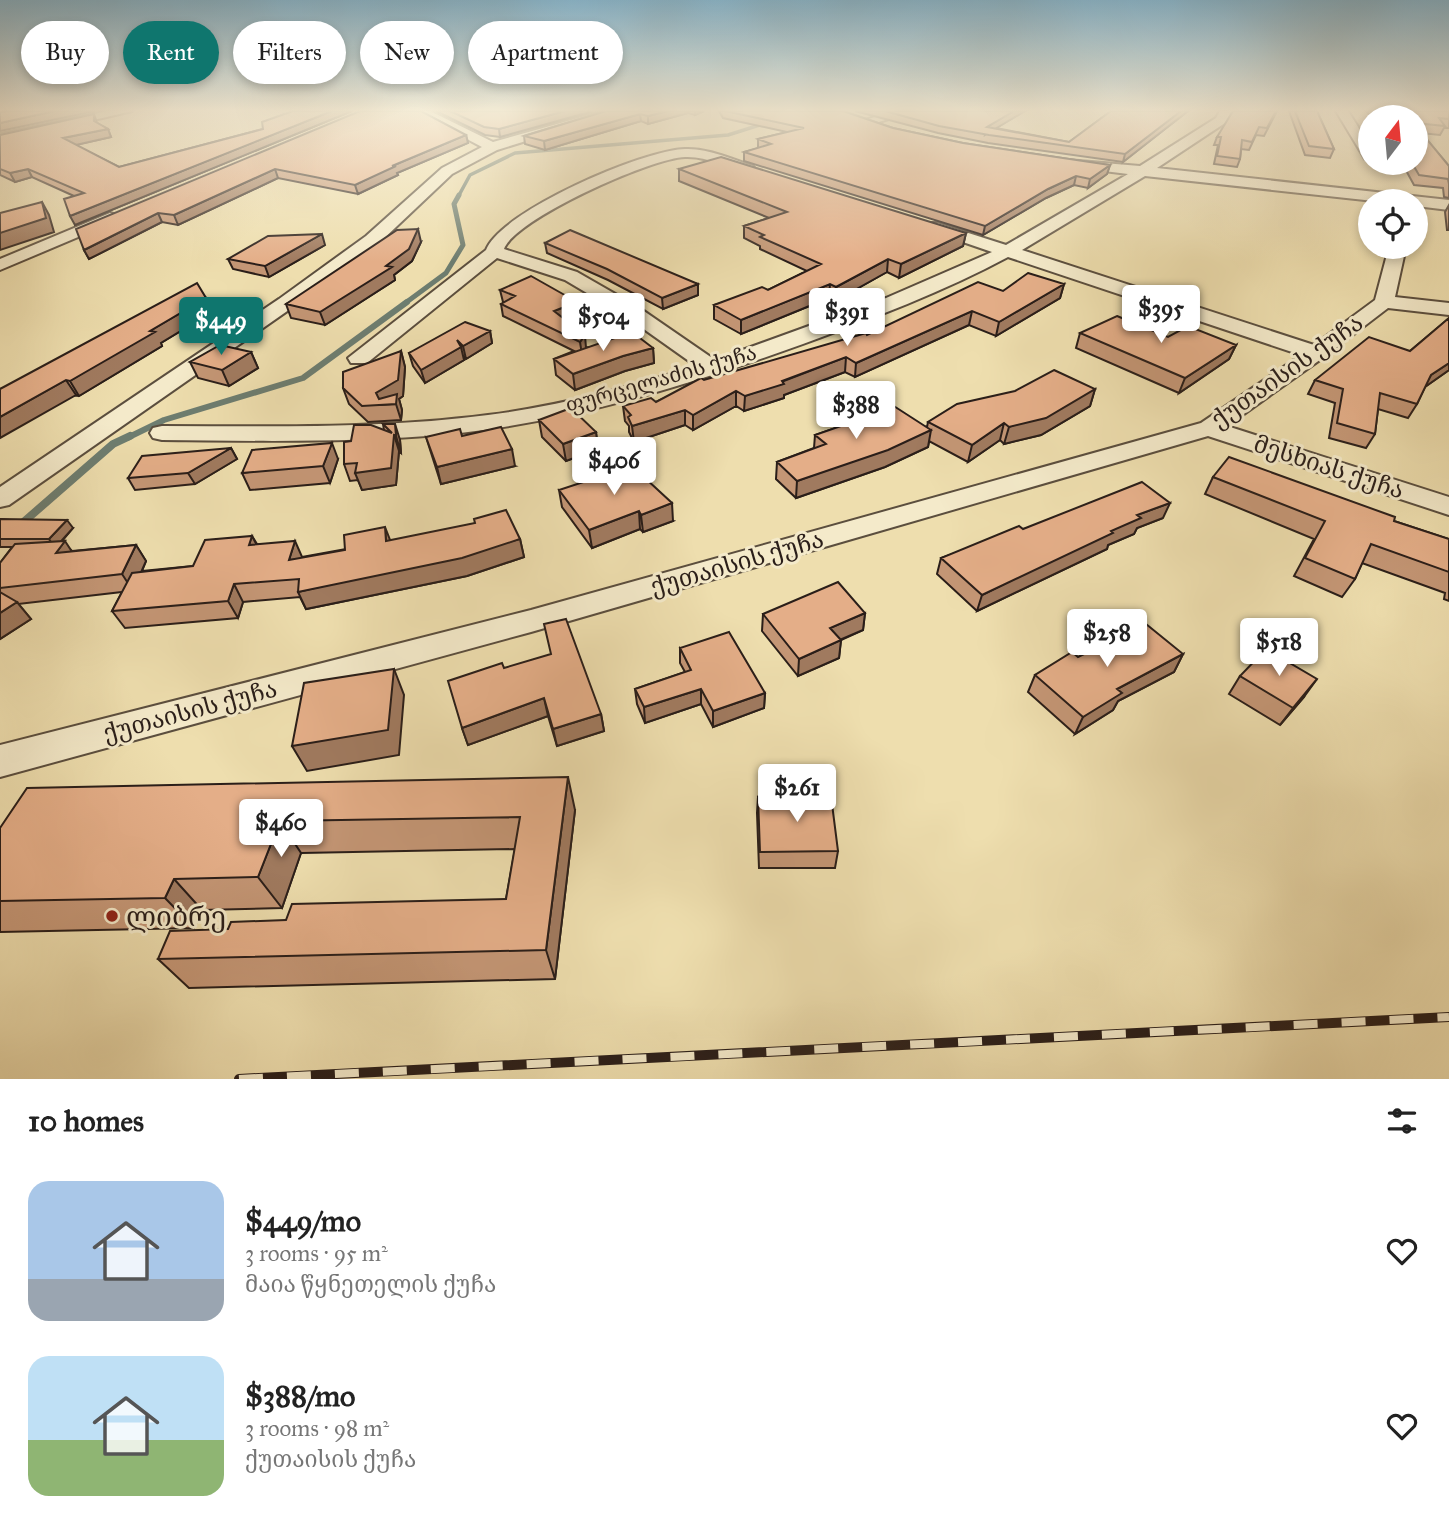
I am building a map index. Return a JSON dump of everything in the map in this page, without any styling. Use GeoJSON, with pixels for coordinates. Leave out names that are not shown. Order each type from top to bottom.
{"type":"FeatureCollection","features":[{"type":"Feature","properties":{"kind":"street"},"geometry":{"type":"LineString","coordinates":[[0,499],[286,303],[372,240],[447,171],[465,161]]}},
{"type":"Feature","properties":{"kind":"street"},"geometry":{"type":"LineString","coordinates":[[359,358],[494,252],[499,240],[563,198],[644,161]]}},
{"type":"Feature","properties":{"kind":"street"},"geometry":{"type":"LineString","coordinates":[[723,161],[771,176]]}},
{"type":"Feature","properties":{"kind":"street"},"geometry":{"type":"LineString","coordinates":[[1063,161],[1143,172],[1387,185],[1449,205]]}},
{"type":"Feature","properties":{"kind":"street","name":"ფურცელაძის ქუჩა"},"geometry":{"type":"LineString","coordinates":[[162,433],[390,430],[490,422],[606,398],[713,368],[886,306],[1007,251],[1159,161]]}},
{"type":"Feature","properties":{"kind":"street"},"geometry":{"type":"LineString","coordinates":[[0,265],[125,212]]}},
{"type":"Feature","properties":{"kind":"street"},"geometry":{"type":"LineString","coordinates":[[908,219],[1317,353]]}},
{"type":"Feature","properties":{"kind":"street"},"geometry":{"type":"LineString","coordinates":[[494,252],[571,276],[631,311],[713,368]]}},
{"type":"Feature","properties":{"kind":"street","name":"ქუთაისის ქუჩა"},"geometry":{"type":"LineString","coordinates":[[0,761],[531,621],[1209,428],[1317,353],[1384,302],[1395,259]]}},
{"type":"Feature","properties":{"kind":"street"},"geometry":{"type":"LineString","coordinates":[[1384,302],[1449,309]]}},
{"type":"Feature","properties":{"kind":"street","name":"მესხიას ქუჩა"},"geometry":{"type":"LineString","coordinates":[[1209,428],[1449,506]]}},
{"type":"Feature","properties":{"kind":"building"},"geometry":{"type":"Polygon","coordinates":[[[0,161],[108,161],[119,167],[140,161],[206,161],[70,216],[64,199],[84,193],[28,169],[10,173],[0,169],[0,161]]]}},
{"type":"Feature","properties":{"kind":"building"},"geometry":{"type":"Polygon","coordinates":[[[239,161],[403,161],[355,185],[275,169],[174,215],[158,213],[84,250],[76,229],[239,161]]]}},
{"type":"Feature","properties":{"kind":"building"},"geometry":{"type":"Polygon","coordinates":[[[706,161],[735,161],[966,233],[901,264],[888,259],[836,287],[830,284],[741,320],[714,305],[762,287],[768,290],[821,264],[760,237],[764,235],[744,226],[787,212],[679,169],[706,161]]]}},
{"type":"Feature","properties":{"kind":"building"},"geometry":{"type":"Polygon","coordinates":[[[774,161],[1086,161],[1110,165],[1090,179],[1076,176],[1048,189],[985,226],[774,161]]]}},
{"type":"Feature","properties":{"kind":"building"},"geometry":{"type":"Polygon","coordinates":[[[1428,161],[1445,161],[1449,166],[1449,184],[1448,179],[1419,175],[1428,175],[1428,161]]]}},
{"type":"Feature","properties":{"kind":"building"},"geometry":{"type":"Polygon","coordinates":[[[42,202],[46,218],[0,233],[0,213],[42,202]]]}},
{"type":"Feature","properties":{"kind":"building"},"geometry":{"type":"Polygon","coordinates":[[[418,229],[409,249],[386,266],[392,267],[320,312],[286,304],[397,230],[418,229]]]}},
{"type":"Feature","properties":{"kind":"building"},"geometry":{"type":"Polygon","coordinates":[[[570,230],[698,284],[662,298],[607,269],[545,243],[570,230]]]}},
{"type":"Feature","properties":{"kind":"building"},"geometry":{"type":"Polygon","coordinates":[[[322,234],[265,266],[228,259],[268,236],[322,234]]]}},
{"type":"Feature","properties":{"kind":"building"},"geometry":{"type":"Polygon","coordinates":[[[1028,273],[1064,284],[999,322],[972,311],[856,363],[846,357],[782,381],[784,384],[745,396],[736,391],[693,415],[685,410],[632,426],[628,417],[631,415],[623,406],[651,398],[656,402],[701,378],[704,380],[866,333],[867,335],[978,282],[1003,291],[1028,273]]]}},
{"type":"Feature","properties":{"kind":"building"},"geometry":{"type":"Polygon","coordinates":[[[531,276],[577,302],[554,311],[585,335],[580,342],[501,304],[515,296],[500,290],[531,276]]]}},
{"type":"Feature","properties":{"kind":"building"},"geometry":{"type":"Polygon","coordinates":[[[197,283],[206,298],[150,331],[155,332],[0,417],[0,389],[197,283]]]}},
{"type":"Feature","properties":{"kind":"building"},"geometry":{"type":"Polygon","coordinates":[[[1117,316],[1168,337],[1188,326],[1236,345],[1185,378],[1080,333],[1117,316]]]}},
{"type":"Feature","properties":{"kind":"building"},"geometry":{"type":"Polygon","coordinates":[[[1449,318],[1449,363],[1431,375],[1417,404],[1380,393],[1375,434],[1337,423],[1343,389],[1315,380],[1369,337],[1410,351],[1449,318]]]}},
{"type":"Feature","properties":{"kind":"building"},"geometry":{"type":"Polygon","coordinates":[[[465,322],[490,331],[463,346],[457,340],[461,347],[421,370],[409,353],[465,322]]]}},
{"type":"Feature","properties":{"kind":"building"},"geometry":{"type":"Polygon","coordinates":[[[632,332],[653,348],[573,374],[554,359],[632,332]]]}},
{"type":"Feature","properties":{"kind":"building"},"geometry":{"type":"Polygon","coordinates":[[[220,345],[251,352],[222,370],[190,362],[220,345]]]}},
{"type":"Feature","properties":{"kind":"building"},"geometry":{"type":"Polygon","coordinates":[[[401,351],[398,380],[376,393],[379,399],[397,394],[396,404],[362,406],[343,388],[343,372],[401,351]]]}},
{"type":"Feature","properties":{"kind":"building"},"geometry":{"type":"Polygon","coordinates":[[[1054,370],[1095,389],[1046,418],[1009,427],[1004,423],[972,445],[928,422],[957,404],[1015,391],[1054,370]]]}},
{"type":"Feature","properties":{"kind":"building"},"geometry":{"type":"Polygon","coordinates":[[[886,401],[931,430],[888,450],[797,481],[777,462],[826,444],[815,435],[864,418],[857,413],[886,401]]]}},
{"type":"Feature","properties":{"kind":"building"},"geometry":{"type":"Polygon","coordinates":[[[571,408],[596,432],[563,444],[539,420],[571,408]]]}},
{"type":"Feature","properties":{"kind":"building"},"geometry":{"type":"Polygon","coordinates":[[[383,424],[395,424],[391,468],[355,473],[357,463],[344,464],[344,442],[351,441],[354,425],[371,425],[392,433],[383,424]]]}},
{"type":"Feature","properties":{"kind":"building"},"geometry":{"type":"Polygon","coordinates":[[[501,427],[512,449],[437,467],[426,437],[460,429],[462,436],[501,427]]]}},
{"type":"Feature","properties":{"kind":"building"},"geometry":{"type":"Polygon","coordinates":[[[332,443],[323,466],[242,473],[252,450],[332,443]]]}},
{"type":"Feature","properties":{"kind":"building"},"geometry":{"type":"Polygon","coordinates":[[[231,448],[188,473],[128,478],[142,456],[231,448]]]}},
{"type":"Feature","properties":{"kind":"building"},"geometry":{"type":"Polygon","coordinates":[[[1229,457],[1395,517],[1394,521],[1449,539],[1449,572],[1371,544],[1355,579],[1305,558],[1325,521],[1213,477],[1229,457]]]}},
{"type":"Feature","properties":{"kind":"building"},"geometry":{"type":"Polygon","coordinates":[[[632,466],[672,503],[641,515],[639,511],[589,530],[559,490],[632,466]]]}},
{"type":"Feature","properties":{"kind":"building"},"geometry":{"type":"Polygon","coordinates":[[[1142,482],[1170,503],[1137,515],[1141,518],[982,595],[941,558],[1019,526],[1023,529],[1142,482]]]}},
{"type":"Feature","properties":{"kind":"building"},"geometry":{"type":"Polygon","coordinates":[[[506,510],[520,539],[462,558],[298,592],[299,579],[234,584],[228,601],[112,611],[132,573],[193,566],[205,540],[252,536],[249,545],[295,541],[289,560],[345,550],[344,535],[385,527],[386,541],[475,523],[474,519],[506,510]]]}},
{"type":"Feature","properties":{"kind":"building"},"geometry":{"type":"Polygon","coordinates":[[[0,519],[67,520],[49,539],[0,539],[0,519]]]}},
{"type":"Feature","properties":{"kind":"building"},"geometry":{"type":"Polygon","coordinates":[[[65,541],[56,553],[136,545],[122,574],[0,588],[0,563],[15,544],[65,541]]]}},
{"type":"Feature","properties":{"kind":"building"},"geometry":{"type":"Polygon","coordinates":[[[838,582],[865,613],[830,628],[841,640],[799,659],[763,614],[838,582]]]}},
{"type":"Feature","properties":{"kind":"building"},"geometry":{"type":"Polygon","coordinates":[[[0,592],[17,602],[0,613],[0,592]]]}},
{"type":"Feature","properties":{"kind":"building"},"geometry":{"type":"Polygon","coordinates":[[[566,619],[601,714],[553,729],[544,698],[462,728],[448,681],[502,663],[504,668],[551,654],[544,624],[566,619]]]}},
{"type":"Feature","properties":{"kind":"building"},"geometry":{"type":"Polygon","coordinates":[[[1146,624],[1183,654],[1117,689],[1122,693],[1083,717],[1035,675],[1072,652],[1078,657],[1146,624]]]}},
{"type":"Feature","properties":{"kind":"building"},"geometry":{"type":"Polygon","coordinates":[[[729,632],[765,693],[713,711],[701,689],[644,707],[635,689],[691,670],[680,648],[729,632]]]}},
{"type":"Feature","properties":{"kind":"building"},"geometry":{"type":"Polygon","coordinates":[[[1266,649],[1317,679],[1293,708],[1240,676],[1266,649]]]}},
{"type":"Feature","properties":{"kind":"building"},"geometry":{"type":"Polygon","coordinates":[[[394,669],[388,730],[292,746],[304,683],[394,669]]]}},
{"type":"Feature","properties":{"kind":"building"},"geometry":{"type":"Polygon","coordinates":[[[568,777],[546,950],[158,959],[170,931],[228,929],[231,922],[286,920],[292,904],[506,899],[520,817],[280,821],[258,877],[174,879],[165,898],[0,901],[0,828],[27,788],[568,777]]]}},
{"type":"Feature","properties":{"kind":"building"},"geometry":{"type":"Polygon","coordinates":[[[831,796],[838,851],[760,852],[758,797],[831,796]]]}},
{"type":"Feature","properties":{"kind":"waterway"},"geometry":{"type":"LineString","coordinates":[[458,197],[470,175],[498,161]]}},
{"type":"Feature","properties":{"kind":"waterway"},"geometry":{"type":"LineString","coordinates":[[404,304],[446,273],[463,245],[454,204],[459,195]]}},
{"type":"Feature","properties":{"kind":"waterway"},"geometry":{"type":"LineString","coordinates":[[127,438],[164,420],[303,378],[407,302]]}},
{"type":"Feature","properties":{"kind":"waterway"},"geometry":{"type":"LineString","coordinates":[[19,526],[113,444],[130,436]]}},
{"type":"Feature","properties":{"kind":"railway"},"geometry":{"type":"LineString","coordinates":[[239,1079],[1449,1017]]}},
{"type":"Feature","properties":{"kind":"place","name":"ლიბრე"},"geometry":{"type":"Point","coordinates":[112,916]}}]}
